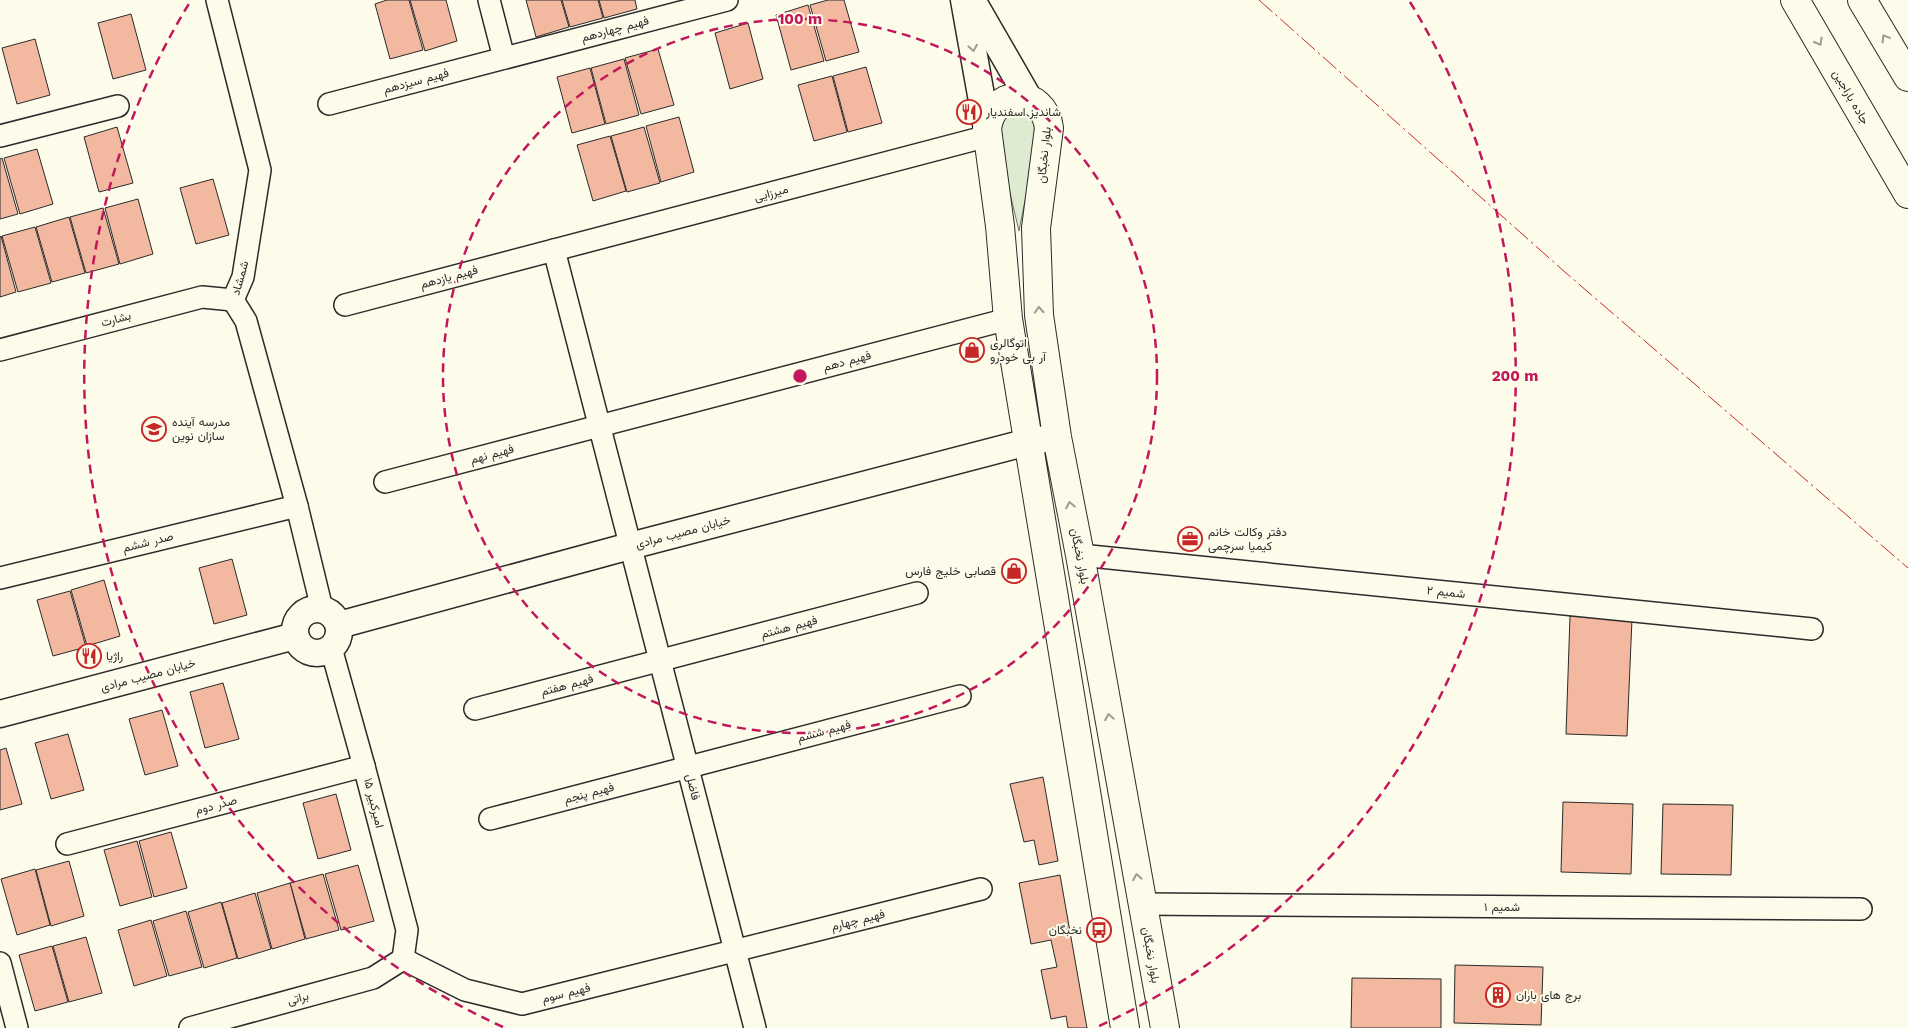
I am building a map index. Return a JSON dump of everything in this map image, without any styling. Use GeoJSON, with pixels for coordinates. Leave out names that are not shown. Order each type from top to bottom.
{"type":"FeatureCollection","features":[{"type":"Feature","properties":{"kind":"main road","name":"جاده باراجین"},"geometry":{"type":"LineString","coordinates":[[1795,0],[1908,194]]}},
{"type":"Feature","properties":{"kind":"main road"},"geometry":{"type":"LineString","coordinates":[[1862,0],[1908,77]]}},
{"type":"Feature","properties":{"kind":"main road"},"geometry":{"type":"LineString","coordinates":[[1029,99],[1014,97],[1000,103],[991,114],[988,132],[1000,226],[1008,318],[1125,1028]]}},
{"type":"Feature","properties":{"kind":"main road","name":"بلوار نخبگان"},"geometry":{"type":"LineString","coordinates":[[1029,99],[1046,114],[1048,128],[1036,228],[1038,315],[1057,437],[1165,1028]]}},
{"type":"Feature","properties":{"kind":"street","name":"شمشاد"},"geometry":{"type":"LineString","coordinates":[[217,0],[260,170],[243,277],[233,300],[246,321],[330,628]]}},
{"type":"Feature","properties":{"kind":"street"},"geometry":{"type":"LineString","coordinates":[[489,0],[504,58]]}},
{"type":"Feature","properties":{"kind":"street","name":"فهیم چهاردهم"},"geometry":{"type":"LineString","coordinates":[[504,58],[727,0]]}},
{"type":"Feature","properties":{"kind":"street"},"geometry":{"type":"LineString","coordinates":[[964,0],[988,132]]}},
{"type":"Feature","properties":{"kind":"street"},"geometry":{"type":"LineString","coordinates":[[972,0],[1029,99]]}},
{"type":"Feature","properties":{"kind":"street","name":"فهیم سیزدهم"},"geometry":{"type":"LineString","coordinates":[[329,104],[504,58]]}},
{"type":"Feature","properties":{"kind":"street"},"geometry":{"type":"LineString","coordinates":[[0,136],[118,106]]}},
{"type":"Feature","properties":{"kind":"street","name":"میرزایی"},"geometry":{"type":"LineString","coordinates":[[554,250],[988,132]]}},
{"type":"Feature","properties":{"kind":"street","name":"فهیم یازدهم"},"geometry":{"type":"LineString","coordinates":[[345,305],[554,250]]}},
{"type":"Feature","properties":{"kind":"street","name":"فاضل"},"geometry":{"type":"LineString","coordinates":[[554,250],[755,1028]]}},
{"type":"Feature","properties":{"kind":"street","name":"بشارت"},"geometry":{"type":"LineString","coordinates":[[0,350],[202,297],[233,300]]}},
{"type":"Feature","properties":{"kind":"street","name":"فهیم دهم"},"geometry":{"type":"LineString","coordinates":[[599,426],[1008,318]]}},
{"type":"Feature","properties":{"kind":"street","name":"فهیم نهم"},"geometry":{"type":"LineString","coordinates":[[385,482],[599,426]]}},
{"type":"Feature","properties":{"kind":"street","name":"خیابان مصیب مرادی"},"geometry":{"type":"LineString","coordinates":[[330,628],[630,546],[1028,442],[1057,437]]}},
{"type":"Feature","properties":{"kind":"street","name":"صدر ششم"},"geometry":{"type":"LineString","coordinates":[[0,578],[297,506]]}},
{"type":"Feature","properties":{"kind":"street","name":"شمیم ۲"},"geometry":{"type":"LineString","coordinates":[[1080,555],[1812,629]]}},
{"type":"Feature","properties":{"kind":"street","name":"فهیم هشتم"},"geometry":{"type":"LineString","coordinates":[[660,660],[917,593]]}},
{"type":"Feature","properties":{"kind":"street"},"geometry":{"type":"LineString","coordinates":[[313,609],[330,628],[323,652],[314,653],[306,650],[299,644],[295,627],[298,619],[305,612],[313,609]]}},
{"type":"Feature","properties":{"kind":"street","name":"امیرکبیر ۱۵"},"geometry":{"type":"LineString","coordinates":[[330,628],[407,930],[403,959]]}},
{"type":"Feature","properties":{"kind":"street","name":"خیابان مصیب مرادی"},"geometry":{"type":"LineString","coordinates":[[0,714],[296,636]]}},
{"type":"Feature","properties":{"kind":"street","name":"فهیم هفتم"},"geometry":{"type":"LineString","coordinates":[[474,709],[660,660]]}},
{"type":"Feature","properties":{"kind":"street","name":"فهیم ششم"},"geometry":{"type":"LineString","coordinates":[[688,767],[960,696]]}},
{"type":"Feature","properties":{"kind":"street","name":"صدر دوم"},"geometry":{"type":"LineString","coordinates":[[67,844],[364,766]]}},
{"type":"Feature","properties":{"kind":"street","name":"فهیم پنجم"},"geometry":{"type":"LineString","coordinates":[[490,819],[688,767]]}},
{"type":"Feature","properties":{"kind":"street","name":"فهیم چهارم"},"geometry":{"type":"LineString","coordinates":[[735,950],[981,888]]}},
{"type":"Feature","properties":{"kind":"street","name":"شمیم ۱"},"geometry":{"type":"LineString","coordinates":[[1142,904],[1862,909]]}},
{"type":"Feature","properties":{"kind":"street","name":"فهیم سوم"},"geometry":{"type":"LineString","coordinates":[[403,959],[465,990],[522,1004],[735,950]]}},
{"type":"Feature","properties":{"kind":"street","name":"براتی"},"geometry":{"type":"LineString","coordinates":[[190,1028],[373,978],[403,959]]}},
{"type":"Feature","properties":{"kind":"street"},"geometry":{"type":"LineString","coordinates":[[0,963],[17,1028]]}},
{"type":"Feature","properties":{"kind":"green space"},"geometry":{"type":"Polygon","coordinates":[[[1014,109],[1031,114],[1039,130],[1019,231],[997,132],[1005,114],[1014,109]]]}},
{"type":"Feature","properties":{"kind":"building"},"geometry":{"type":"Polygon","coordinates":[[[387,0],[409,0],[423,50],[390,59],[375,4],[387,0]]]}},
{"type":"Feature","properties":{"kind":"building"},"geometry":{"type":"Polygon","coordinates":[[[410,0],[446,0],[457,41],[425,51],[410,0]]]}},
{"type":"Feature","properties":{"kind":"building"},"geometry":{"type":"Polygon","coordinates":[[[526,0],[561,0],[569,27],[536,37],[526,0]]]}},
{"type":"Feature","properties":{"kind":"building"},"geometry":{"type":"Polygon","coordinates":[[[562,0],[598,0],[603,18],[570,27],[562,0]]]}},
{"type":"Feature","properties":{"kind":"building"},"geometry":{"type":"Polygon","coordinates":[[[599,0],[635,0],[637,9],[604,18],[599,0]]]}},
{"type":"Feature","properties":{"kind":"building"},"geometry":{"type":"Polygon","coordinates":[[[828,0],[844,0],[859,52],[826,61],[810,5],[828,0]]]}},
{"type":"Feature","properties":{"kind":"building"},"geometry":{"type":"Polygon","coordinates":[[[808,5],[824,61],[791,70],[776,15],[808,5]]]}},
{"type":"Feature","properties":{"kind":"building"},"geometry":{"type":"Polygon","coordinates":[[[131,14],[146,70],[113,79],[98,23],[131,14]]]}},
{"type":"Feature","properties":{"kind":"building"},"geometry":{"type":"Polygon","coordinates":[[[748,23],[763,79],[730,89],[715,33],[748,23]]]}},
{"type":"Feature","properties":{"kind":"building"},"geometry":{"type":"Polygon","coordinates":[[[35,39],[50,95],[17,104],[2,48],[35,39]]]}},
{"type":"Feature","properties":{"kind":"building"},"geometry":{"type":"Polygon","coordinates":[[[658,49],[674,105],[641,114],[625,58],[658,49]]]}},
{"type":"Feature","properties":{"kind":"building"},"geometry":{"type":"Polygon","coordinates":[[[624,59],[639,115],[606,124],[591,68],[624,59]]]}},
{"type":"Feature","properties":{"kind":"building"},"geometry":{"type":"Polygon","coordinates":[[[866,67],[882,123],[848,132],[833,76],[866,67]]]}},
{"type":"Feature","properties":{"kind":"building"},"geometry":{"type":"Polygon","coordinates":[[[590,68],[605,124],[572,133],[557,77],[590,68]]]}},
{"type":"Feature","properties":{"kind":"building"},"geometry":{"type":"Polygon","coordinates":[[[832,76],[847,132],[814,141],[798,85],[832,76]]]}},
{"type":"Feature","properties":{"kind":"building"},"geometry":{"type":"Polygon","coordinates":[[[679,117],[694,172],[661,182],[646,126],[679,117]]]}},
{"type":"Feature","properties":{"kind":"building"},"geometry":{"type":"Polygon","coordinates":[[[117,127],[133,183],[99,192],[84,137],[117,127]]]}},
{"type":"Feature","properties":{"kind":"building"},"geometry":{"type":"Polygon","coordinates":[[[644,127],[660,183],[627,192],[611,136],[644,127]]]}},
{"type":"Feature","properties":{"kind":"building"},"geometry":{"type":"Polygon","coordinates":[[[610,136],[626,191],[593,201],[577,145],[610,136]]]}},
{"type":"Feature","properties":{"kind":"building"},"geometry":{"type":"Polygon","coordinates":[[[37,149],[53,204],[20,214],[4,158],[37,149]]]}},
{"type":"Feature","properties":{"kind":"building"},"geometry":{"type":"Polygon","coordinates":[[[2,158],[18,214],[0,219],[0,159],[2,158]]]}},
{"type":"Feature","properties":{"kind":"building"},"geometry":{"type":"Polygon","coordinates":[[[213,179],[229,235],[196,244],[180,188],[213,179]]]}},
{"type":"Feature","properties":{"kind":"building"},"geometry":{"type":"Polygon","coordinates":[[[138,199],[153,254],[120,264],[105,208],[138,199]]]}},
{"type":"Feature","properties":{"kind":"building"},"geometry":{"type":"Polygon","coordinates":[[[103,208],[119,264],[86,273],[70,217],[103,208]]]}},
{"type":"Feature","properties":{"kind":"building"},"geometry":{"type":"Polygon","coordinates":[[[69,217],[85,273],[52,282],[36,227],[69,217]]]}},
{"type":"Feature","properties":{"kind":"building"},"geometry":{"type":"Polygon","coordinates":[[[35,227],[51,283],[18,292],[2,236],[35,227]]]}},
{"type":"Feature","properties":{"kind":"building"},"geometry":{"type":"Polygon","coordinates":[[[0,237],[16,292],[0,297],[0,237]]]}},
{"type":"Feature","properties":{"kind":"building"},"geometry":{"type":"Polygon","coordinates":[[[232,559],[247,615],[214,624],[199,568],[232,559]]]}},
{"type":"Feature","properties":{"kind":"building"},"geometry":{"type":"Polygon","coordinates":[[[104,580],[120,636],[87,646],[71,590],[104,580]]]}},
{"type":"Feature","properties":{"kind":"building"},"geometry":{"type":"Polygon","coordinates":[[[70,591],[86,647],[53,656],[37,600],[70,591]]]}},
{"type":"Feature","properties":{"kind":"building"},"geometry":{"type":"Polygon","coordinates":[[[1570,616],[1632,619],[1627,736],[1566,734],[1570,616]]]}},
{"type":"Feature","properties":{"kind":"building"},"geometry":{"type":"Polygon","coordinates":[[[223,683],[239,739],[205,748],[190,692],[223,683]]]}},
{"type":"Feature","properties":{"kind":"building"},"geometry":{"type":"Polygon","coordinates":[[[162,710],[178,766],[145,775],[129,719],[162,710]]]}},
{"type":"Feature","properties":{"kind":"building"},"geometry":{"type":"Polygon","coordinates":[[[68,734],[84,790],[51,799],[35,743],[68,734]]]}},
{"type":"Feature","properties":{"kind":"building"},"geometry":{"type":"Polygon","coordinates":[[[6,748],[22,804],[0,810],[0,750],[6,748]]]}},
{"type":"Feature","properties":{"kind":"building"},"geometry":{"type":"Polygon","coordinates":[[[1043,777],[1058,861],[1039,865],[1034,840],[1024,842],[1010,784],[1043,777]]]}},
{"type":"Feature","properties":{"kind":"building"},"geometry":{"type":"Polygon","coordinates":[[[336,794],[351,850],[318,859],[303,803],[336,794]]]}},
{"type":"Feature","properties":{"kind":"building"},"geometry":{"type":"Polygon","coordinates":[[[1563,802],[1633,804],[1631,874],[1561,872],[1563,802]]]}},
{"type":"Feature","properties":{"kind":"building"},"geometry":{"type":"Polygon","coordinates":[[[1663,804],[1733,805],[1731,875],[1661,874],[1663,804]]]}},
{"type":"Feature","properties":{"kind":"building"},"geometry":{"type":"Polygon","coordinates":[[[171,832],[187,888],[154,897],[139,841],[171,832]]]}},
{"type":"Feature","properties":{"kind":"building"},"geometry":{"type":"Polygon","coordinates":[[[137,841],[152,897],[120,906],[104,850],[137,841]]]}},
{"type":"Feature","properties":{"kind":"building"},"geometry":{"type":"Polygon","coordinates":[[[69,861],[84,916],[51,926],[36,870],[69,861]]]}},
{"type":"Feature","properties":{"kind":"building"},"geometry":{"type":"Polygon","coordinates":[[[358,865],[374,921],[341,930],[325,874],[358,865]]]}},
{"type":"Feature","properties":{"kind":"building"},"geometry":{"type":"Polygon","coordinates":[[[35,869],[50,925],[17,935],[1,879],[35,869]]]}},
{"type":"Feature","properties":{"kind":"building"},"geometry":{"type":"Polygon","coordinates":[[[323,874],[339,930],[306,939],[290,883],[323,874]]]}},
{"type":"Feature","properties":{"kind":"building"},"geometry":{"type":"Polygon","coordinates":[[[1060,875],[1087,1028],[1068,1028],[1066,1016],[1051,1019],[1041,970],[1057,967],[1051,940],[1031,944],[1019,883],[1060,875]]]}},
{"type":"Feature","properties":{"kind":"building"},"geometry":{"type":"Polygon","coordinates":[[[290,883],[305,939],[272,949],[257,893],[290,883]]]}},
{"type":"Feature","properties":{"kind":"building"},"geometry":{"type":"Polygon","coordinates":[[[255,893],[271,949],[238,959],[222,903],[255,893]]]}},
{"type":"Feature","properties":{"kind":"building"},"geometry":{"type":"Polygon","coordinates":[[[221,902],[237,958],[204,968],[188,912],[221,902]]]}},
{"type":"Feature","properties":{"kind":"building"},"geometry":{"type":"Polygon","coordinates":[[[186,911],[202,967],[169,976],[153,921],[186,911]]]}},
{"type":"Feature","properties":{"kind":"building"},"geometry":{"type":"Polygon","coordinates":[[[151,920],[167,976],[134,986],[118,930],[151,920]]]}},
{"type":"Feature","properties":{"kind":"building"},"geometry":{"type":"Polygon","coordinates":[[[86,937],[102,993],[69,1002],[53,946],[86,937]]]}},
{"type":"Feature","properties":{"kind":"building"},"geometry":{"type":"Polygon","coordinates":[[[52,946],[68,1002],[35,1011],[19,955],[52,946]]]}},
{"type":"Feature","properties":{"kind":"building","name":"برج های باران"},"geometry":{"type":"Polygon","coordinates":[[[1455,965],[1543,967],[1541,1025],[1454,1023],[1455,965]]]}},
{"type":"Feature","properties":{"kind":"building"},"geometry":{"type":"Polygon","coordinates":[[[1352,978],[1441,979],[1441,1028],[1351,1028],[1352,978]]]}},
{"type":"Feature","properties":{"kind":"power"},"geometry":{"type":"LineString","coordinates":[[1259,0],[1566,273],[1908,568]]}},
{"type":"Feature","properties":{"kind":"place","name":"شاندیز اسفندیار"},"geometry":{"type":"Point","coordinates":[969,112]}},
{"type":"Feature","properties":{"kind":"place","name":"اتوگالری آر بی خودرو"},"geometry":{"type":"Point","coordinates":[972,350]}},
{"type":"Feature","properties":{"kind":"place","name":"مدرسه آینده سازان نوین"},"geometry":{"type":"Point","coordinates":[154,429]}},
{"type":"Feature","properties":{"kind":"place","name":"دفتر وکالت خانم کیمیا سرچمی"},"geometry":{"type":"Point","coordinates":[1190,539]}},
{"type":"Feature","properties":{"kind":"place","name":"قصابی خلیج فارس"},"geometry":{"type":"Point","coordinates":[1014,571]}},
{"type":"Feature","properties":{"kind":"place","name":"راژیا"},"geometry":{"type":"Point","coordinates":[89,656]}},
{"type":"Feature","properties":{"kind":"place","name":"نخبگان"},"geometry":{"type":"Point","coordinates":[1099,930]}},
{"type":"Feature","properties":{"kind":"place","name":"برج های باران"},"geometry":{"type":"Point","coordinates":[1498,995]}}]}
